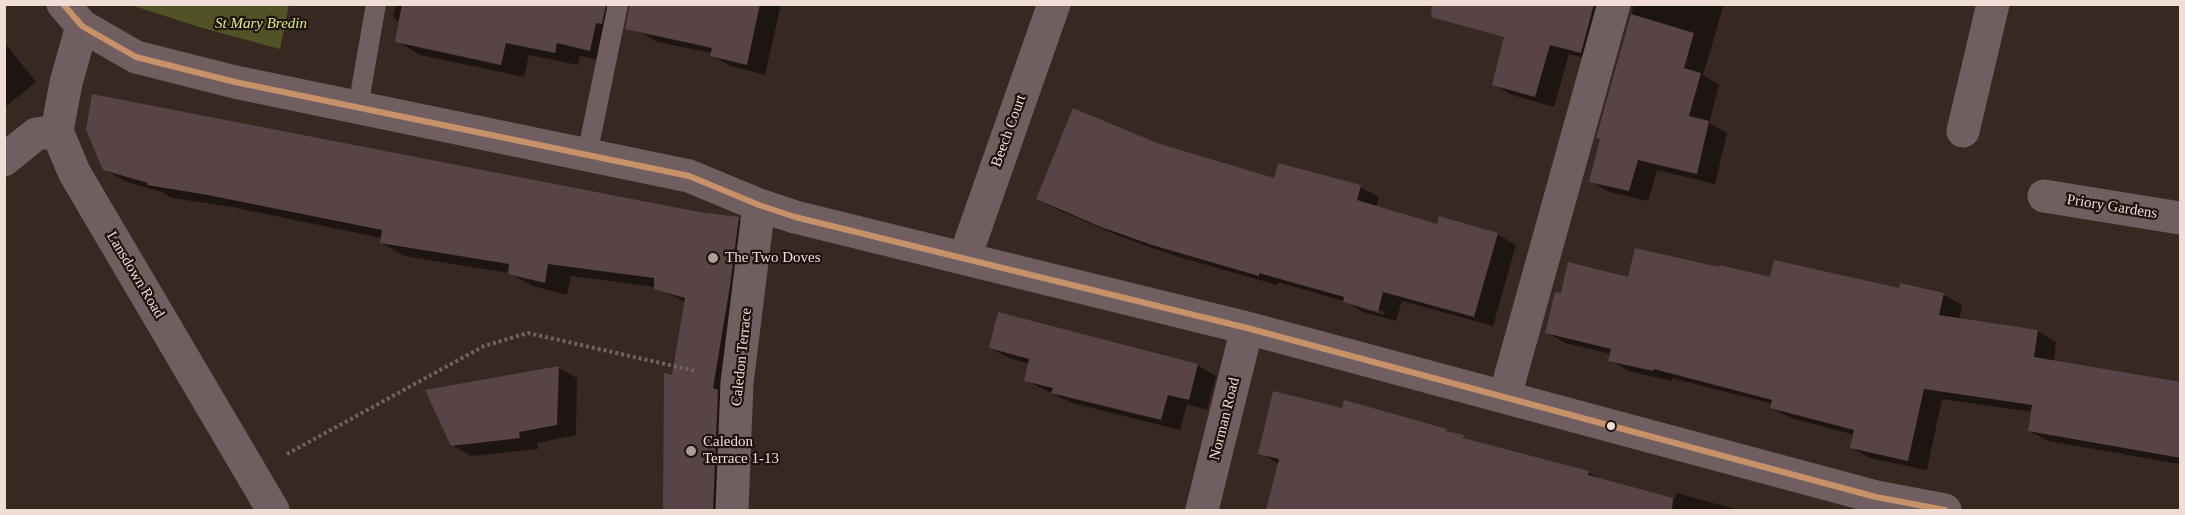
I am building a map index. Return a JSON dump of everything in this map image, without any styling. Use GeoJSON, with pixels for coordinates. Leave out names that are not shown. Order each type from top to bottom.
{"type":"FeatureCollection","features":[{"type":"Feature","properties":{"kind":"street","name":"Beech Court"},"geometry":{"type":"LineString","coordinates":[[965,257],[1054,4]]}},
{"type":"Feature","properties":{"kind":"street"},"geometry":{"type":"LineString","coordinates":[[1505,396],[1614,4]]}},
{"type":"Feature","properties":{"kind":"street"},"geometry":{"type":"LineString","coordinates":[[1963,131],[1994,4]]}},
{"type":"Feature","properties":{"kind":"street"},"geometry":{"type":"LineString","coordinates":[[4,160],[36,134],[57,131],[66,83],[73,15],[136,57],[235,82],[689,176],[795,217],[1247,327],[1876,497],[1945,510]]}},
{"type":"Feature","properties":{"kind":"street","name":"Lansdown Road"},"geometry":{"type":"LineString","coordinates":[[57,131],[74,172],[273,510]]}},
{"type":"Feature","properties":{"kind":"street","name":"Priory Gardens"},"geometry":{"type":"LineString","coordinates":[[2044,196],[2181,218]]}},
{"type":"Feature","properties":{"kind":"street","name":"Caledon Terrace"},"geometry":{"type":"LineString","coordinates":[[732,510],[737,381],[759,205]]}},
{"type":"Feature","properties":{"kind":"street","name":"Norman Road"},"geometry":{"type":"LineString","coordinates":[[1202,510],[1247,327]]}},
{"type":"Feature","properties":{"kind":"lane"},"geometry":{"type":"LineString","coordinates":[[358,107],[376,4]]}},
{"type":"Feature","properties":{"kind":"lane"},"geometry":{"type":"LineString","coordinates":[[586,155],[618,4]]}},
{"type":"Feature","properties":{"kind":"path"},"geometry":{"type":"LineString","coordinates":[[252,473],[484,346],[528,333],[737,381]]}},
{"type":"Feature","properties":{"kind":"green space","name":"St Mary Bredin"},"geometry":{"type":"Polygon","coordinates":[[[131,5],[289,5],[280,49],[199,27],[131,5]]]}},
{"type":"Feature","properties":{"kind":"building"},"geometry":{"type":"Polygon","coordinates":[[[402,4],[606,4],[602,24],[596,23],[590,51],[557,43],[555,53],[506,43],[501,65],[395,42],[402,4]]]}},
{"type":"Feature","properties":{"kind":"building"},"geometry":{"type":"Polygon","coordinates":[[[630,4],[760,4],[747,65],[710,56],[712,48],[625,29],[630,4]]]}},
{"type":"Feature","properties":{"kind":"building"},"geometry":{"type":"Polygon","coordinates":[[[1432,4],[1594,4],[1581,53],[1550,45],[1535,97],[1492,85],[1504,37],[1431,17],[1432,4]]]}},
{"type":"Feature","properties":{"kind":"building"},"geometry":{"type":"Polygon","coordinates":[[[1631,14],[1694,33],[1684,68],[1701,73],[1689,116],[1709,121],[1697,174],[1638,160],[1629,191],[1589,182],[1600,139],[1596,138],[1631,14]]]}},
{"type":"Feature","properties":{"kind":"building"},"geometry":{"type":"Polygon","coordinates":[[[92,94],[699,212],[739,217],[713,388],[718,390],[713,510],[663,510],[664,373],[672,375],[685,298],[654,289],[654,278],[548,264],[545,283],[508,274],[509,264],[380,243],[382,230],[147,185],[148,183],[103,170],[86,130],[92,94]]]}},
{"type":"Feature","properties":{"kind":"building"},"geometry":{"type":"Polygon","coordinates":[[[1073,108],[1157,143],[1274,178],[1278,163],[1361,185],[1357,200],[1437,224],[1439,216],[1498,233],[1474,317],[1383,292],[1378,312],[1343,302],[1344,297],[1259,273],[1259,276],[1152,245],[1101,227],[1036,199],[1073,108]]]}},
{"type":"Feature","properties":{"kind":"building"},"geometry":{"type":"Polygon","coordinates":[[[1635,248],[1770,277],[1774,260],[1899,288],[1900,283],[1944,293],[1939,315],[2038,330],[2034,357],[2181,382],[2181,458],[2028,431],[2032,405],[1924,389],[1908,461],[1850,448],[1854,430],[1770,408],[1772,400],[1654,369],[1653,371],[1608,361],[1611,349],[1545,333],[1555,292],[1561,293],[1568,262],[1628,277],[1635,248]]]}},
{"type":"Feature","properties":{"kind":"building"},"geometry":{"type":"Polygon","coordinates":[[[998,312],[1198,364],[1189,400],[1168,395],[1161,420],[1051,393],[1053,388],[1024,381],[1029,359],[989,348],[998,312]]]}},
{"type":"Feature","properties":{"kind":"building"},"geometry":{"type":"Polygon","coordinates":[[[559,366],[557,425],[519,432],[520,438],[451,446],[425,390],[559,366]]]}},
{"type":"Feature","properties":{"kind":"building"},"geometry":{"type":"Polygon","coordinates":[[[1273,391],[1342,408],[1344,400],[1447,429],[1446,431],[1464,435],[1463,438],[1589,471],[1588,475],[1673,498],[1672,510],[1266,510],[1279,459],[1258,454],[1273,391]]]}},
{"type":"Feature","properties":{"kind":"transit line"},"geometry":{"type":"LineString","coordinates":[[63,4],[82,26],[136,57],[235,82],[689,176],[795,217],[1247,328],[1876,497],[1945,510]]}},
{"type":"Feature","properties":{"kind":"place","name":"The Two Doves"},"geometry":{"type":"Point","coordinates":[713,258]}},
{"type":"Feature","properties":{"kind":"place","name":"Caledon Terrace 1-13"},"geometry":{"type":"Point","coordinates":[691,451]}}]}
